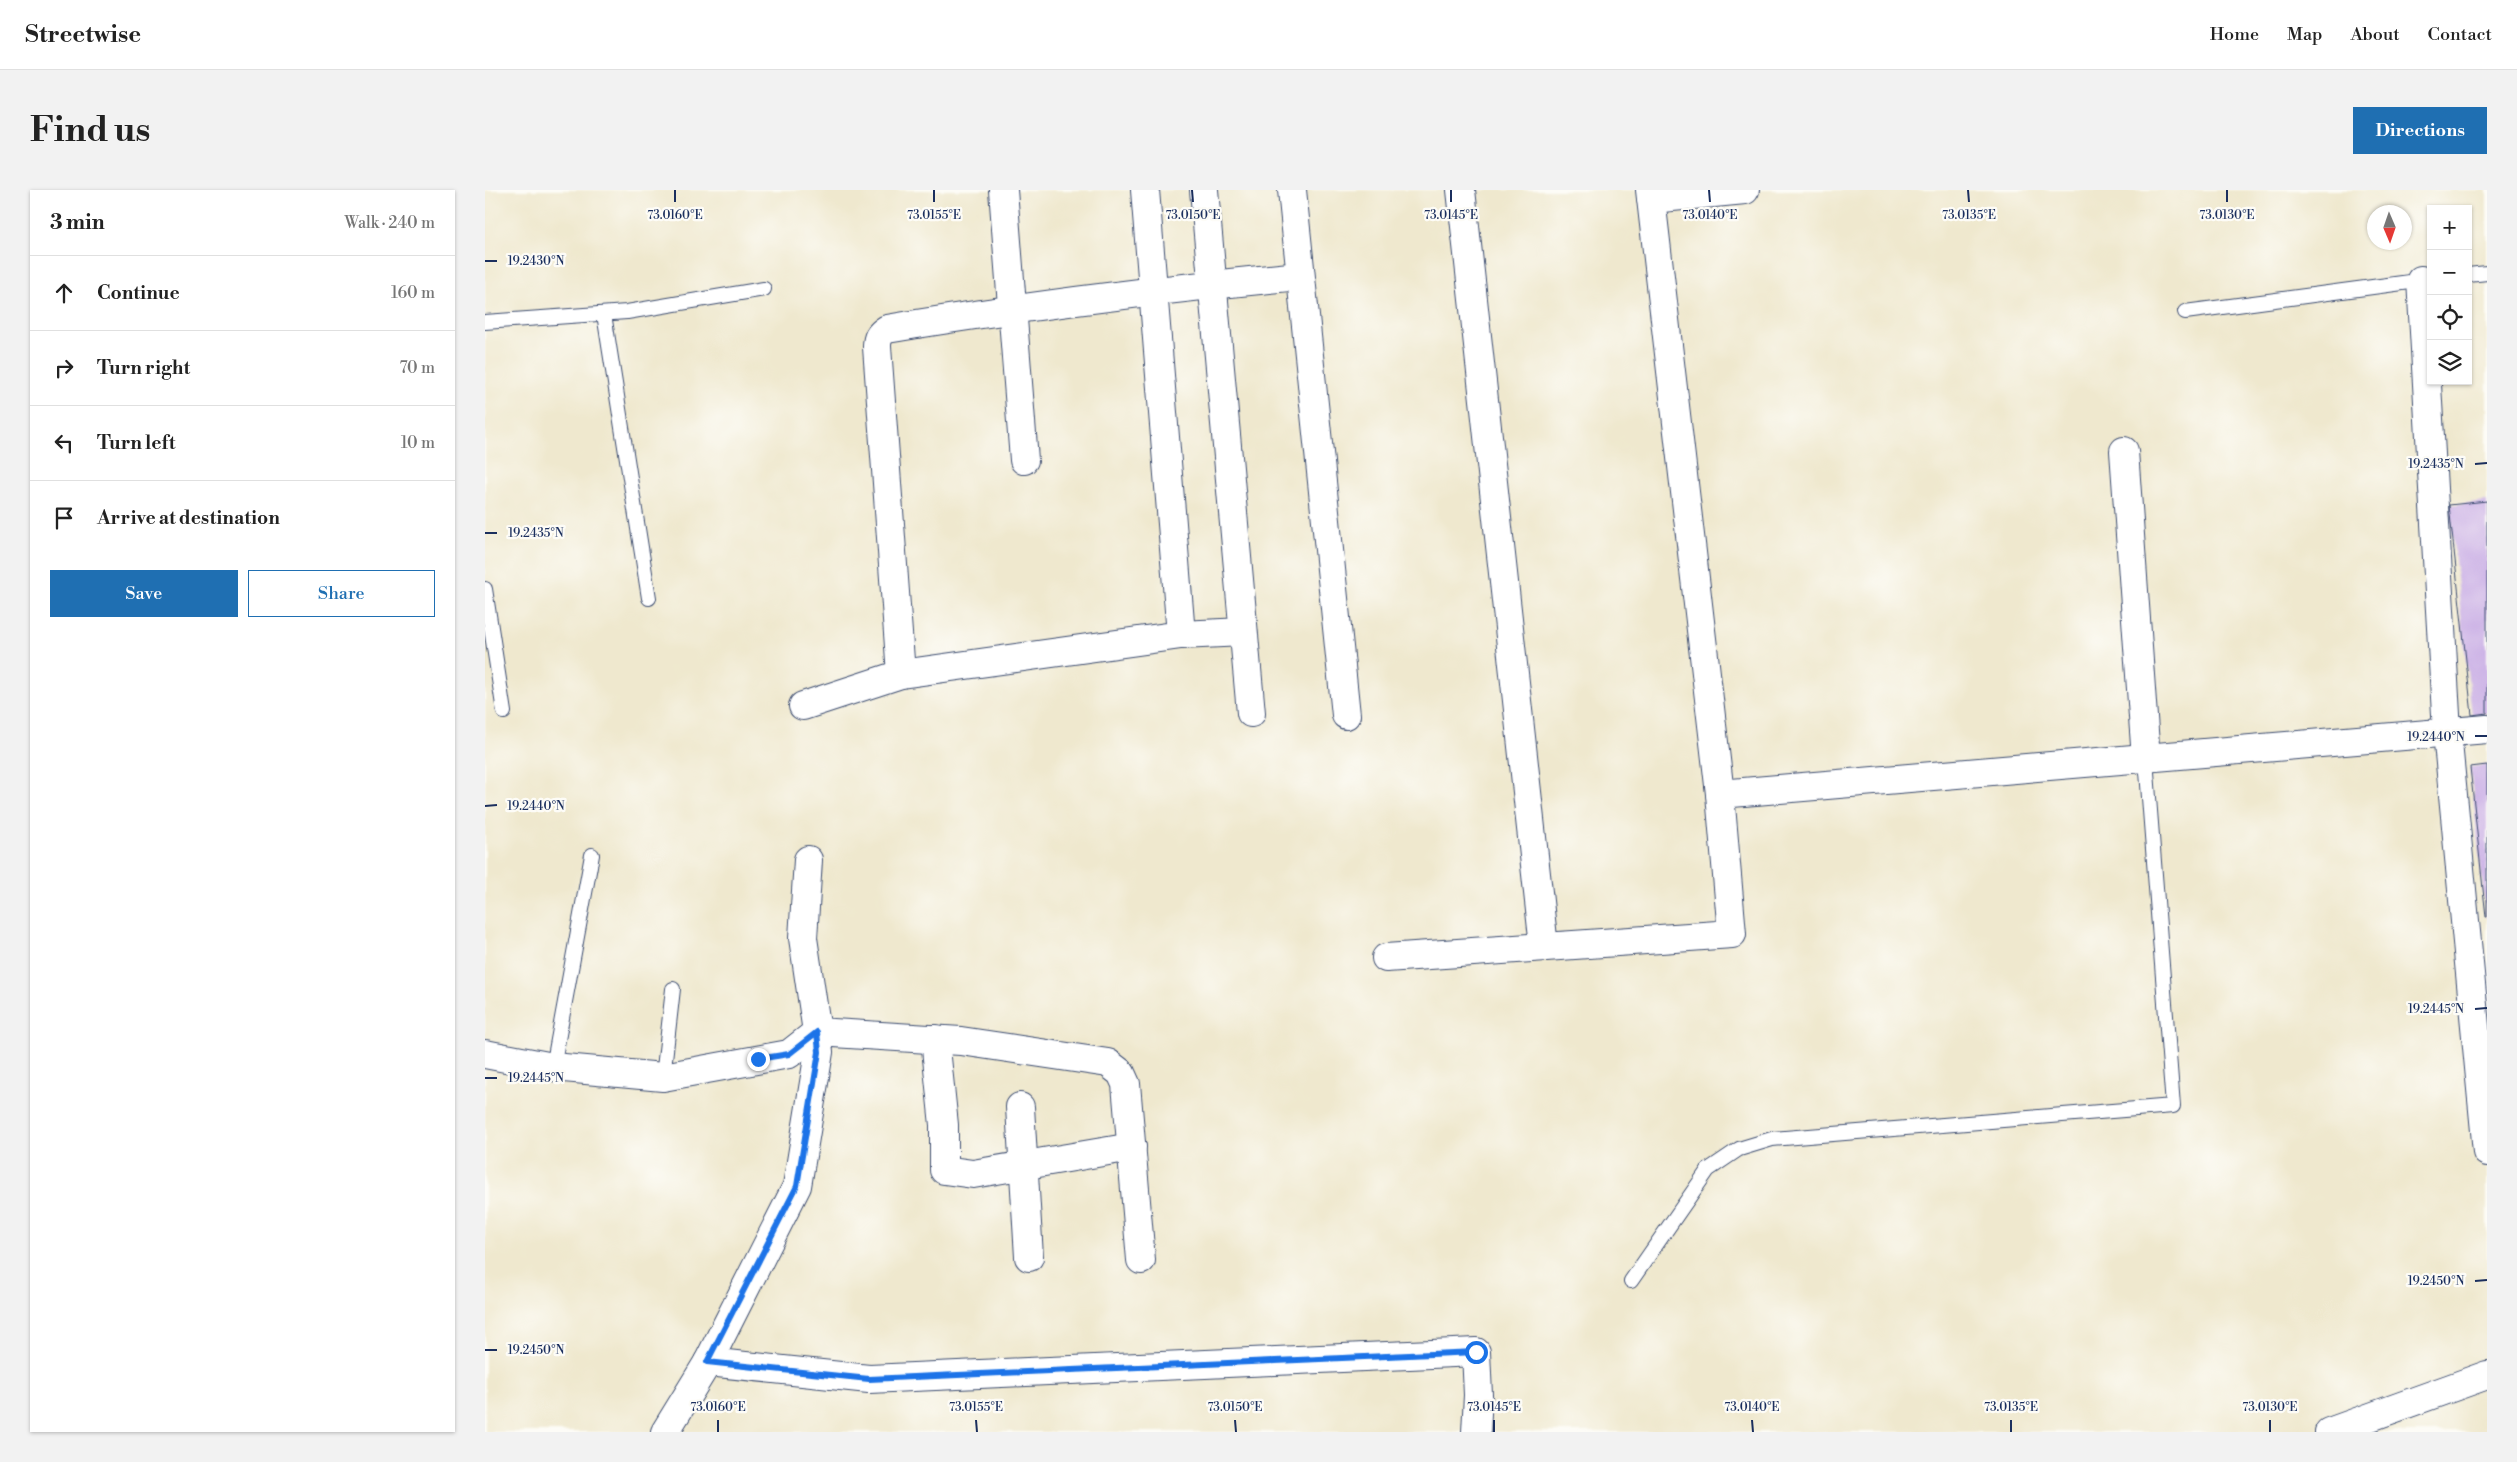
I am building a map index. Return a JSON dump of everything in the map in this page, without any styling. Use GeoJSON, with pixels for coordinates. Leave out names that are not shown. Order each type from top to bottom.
{"type":"FeatureCollection","features":[{"type":"Feature","properties":{"kind":"street"},"geometry":{"type":"LineString","coordinates":[[1003,190],[1024,460]]}},
{"type":"Feature","properties":{"kind":"street"},"geometry":{"type":"LineString","coordinates":[[1145,190],[1151,290],[1181,635]]}},
{"type":"Feature","properties":{"kind":"street"},"geometry":{"type":"LineString","coordinates":[[1203,190],[1251,713]]}},
{"type":"Feature","properties":{"kind":"street"},"geometry":{"type":"LineString","coordinates":[[1292,190],[1346,715]]}},
{"type":"Feature","properties":{"kind":"street"},"geometry":{"type":"LineString","coordinates":[[1461,190],[1544,947]]}},
{"type":"Feature","properties":{"kind":"street"},"geometry":{"type":"LineString","coordinates":[[1385,958],[1732,934],[1720,794],[1650,195],[1745,190]]}},
{"type":"Feature","properties":{"kind":"street"},"geometry":{"type":"LineString","coordinates":[[901,674],[877,339],[887,329],[1012,308],[1151,290],[1300,276]]}},
{"type":"Feature","properties":{"kind":"street"},"geometry":{"type":"LineString","coordinates":[[2426,280],[2447,732],[2487,1152]]}},
{"type":"Feature","properties":{"kind":"street"},"geometry":{"type":"LineString","coordinates":[[2124,450],[2146,759]]}},
{"type":"Feature","properties":{"kind":"street"},"geometry":{"type":"LineString","coordinates":[[803,706],[901,674],[1181,635],[1243,632]]}},
{"type":"Feature","properties":{"kind":"street"},"geometry":{"type":"LineString","coordinates":[[1720,794],[2487,729]]}},
{"type":"Feature","properties":{"kind":"street"},"geometry":{"type":"LineString","coordinates":[[665,1432],[707,1362],[797,1186],[819,1052],[803,938],[808,860]]}},
{"type":"Feature","properties":{"kind":"street"},"geometry":{"type":"LineString","coordinates":[[485,1054],[553,1067],[663,1077],[789,1054],[817,1032],[961,1041],[1108,1063],[1121,1073],[1126,1084],[1141,1260]]}},
{"type":"Feature","properties":{"kind":"street"},"geometry":{"type":"LineString","coordinates":[[935,1039],[945,1125],[944,1170],[973,1174],[1132,1147]]}},
{"type":"Feature","properties":{"kind":"street"},"geometry":{"type":"LineString","coordinates":[[1020,1107],[1029,1257]]}},
{"type":"Feature","properties":{"kind":"street"},"geometry":{"type":"LineString","coordinates":[[707,1362],[869,1379],[1476,1352],[1478,1395],[1476,1432]]}},
{"type":"Feature","properties":{"kind":"street"},"geometry":{"type":"LineString","coordinates":[[2329,1432],[2487,1375]]}},
{"type":"Feature","properties":{"kind":"lane"},"geometry":{"type":"LineString","coordinates":[[2472,275],[2487,273]]}},
{"type":"Feature","properties":{"kind":"lane"},"geometry":{"type":"LineString","coordinates":[[2185,312],[2426,280]]}},
{"type":"Feature","properties":{"kind":"lane"},"geometry":{"type":"LineString","coordinates":[[485,322],[627,312],[764,289]]}},
{"type":"Feature","properties":{"kind":"lane"},"geometry":{"type":"LineString","coordinates":[[604,314],[649,598]]}},
{"type":"Feature","properties":{"kind":"lane"},"geometry":{"type":"LineString","coordinates":[[485,588],[504,712]]}},
{"type":"Feature","properties":{"kind":"lane"},"geometry":{"type":"LineString","coordinates":[[1631,1281],[1708,1170],[1739,1149],[1780,1138],[2173,1106],[2146,759]]}},
{"type":"Feature","properties":{"kind":"lane"},"geometry":{"type":"LineString","coordinates":[[553,1067],[591,855]]}},
{"type":"Feature","properties":{"kind":"lane"},"geometry":{"type":"LineString","coordinates":[[663,1077],[673,989]]}},
{"type":"Feature","properties":{"kind":"building"},"geometry":{"type":"Polygon","coordinates":[[[2487,501],[2487,713],[2472,715],[2449,505],[2487,501]]]}},
{"type":"Feature","properties":{"kind":"building"},"geometry":{"type":"Polygon","coordinates":[[[2487,765],[2487,917],[2486,917],[2470,767],[2487,765]]]}},
{"type":"Feature","properties":{"kind":"route"},"geometry":{"type":"LineString","coordinates":[[758,1059],[789,1054],[817,1032],[819,1052],[815,1083],[797,1186],[757,1268],[707,1362],[869,1379],[1476,1352]]}}]}
